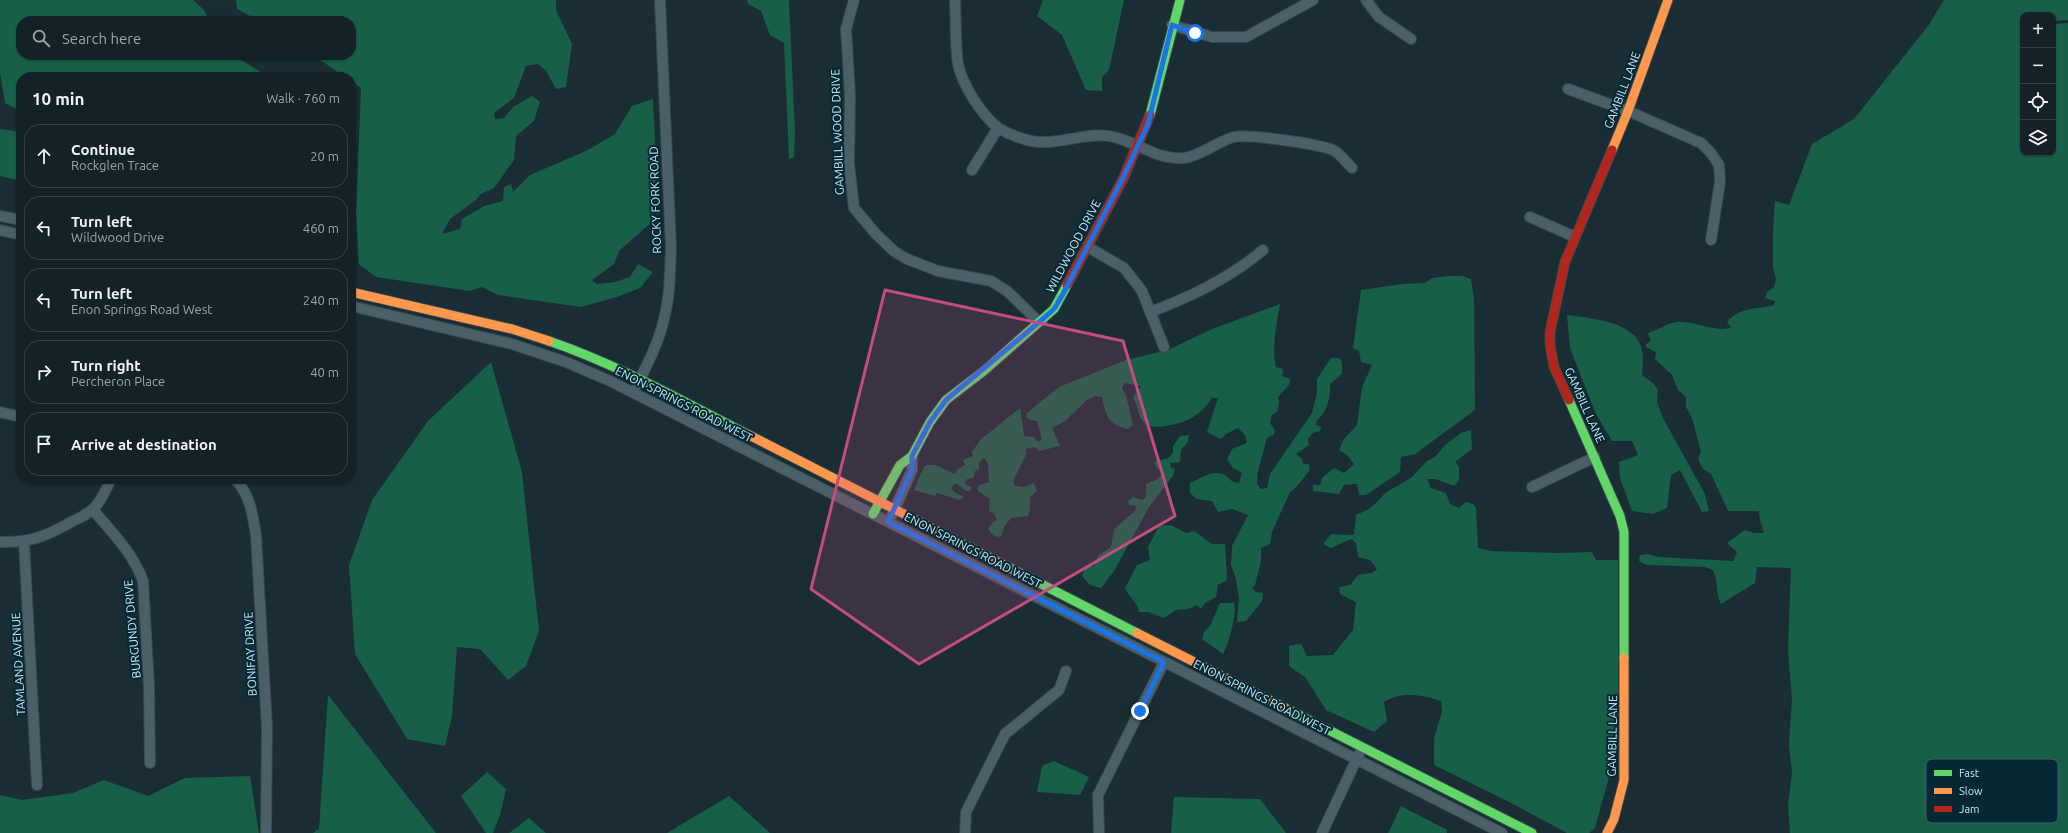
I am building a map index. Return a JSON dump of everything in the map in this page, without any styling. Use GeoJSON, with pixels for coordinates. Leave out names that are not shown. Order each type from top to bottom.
{"type":"FeatureCollection","features":[{"type":"Feature","properties":{"kind":"street","name":"ROCKY FORK ROAD"},"geometry":{"type":"LineString","coordinates":[[633,392],[640,380],[664,321],[670,286],[671,248],[660,0]]}},
{"type":"Feature","properties":{"kind":"street","name":"GAMBILL WOOD DRIVE"},"geometry":{"type":"LineString","coordinates":[[854,0],[846,29],[850,95],[849,164],[854,208],[886,244],[902,256],[938,271],[991,281],[1007,291],[1039,322]]}},
{"type":"Feature","properties":{"kind":"street"},"geometry":{"type":"LineString","coordinates":[[956,0],[958,64],[971,95],[983,112],[998,128],[1031,141],[1060,141],[1108,135],[1124,139],[1157,155],[1170,158],[1184,158],[1205,152],[1221,142],[1234,137],[1247,136],[1308,143],[1335,152],[1352,168]]}},
{"type":"Feature","properties":{"kind":"street","name":"WILDWOOD DRIVE"},"geometry":{"type":"LineString","coordinates":[[873,514],[900,465],[912,456],[930,422],[946,400],[1039,322],[1057,304],[1088,247],[1148,124],[1155,101],[1172,25],[1180,0]]}},
{"type":"Feature","properties":{"kind":"street"},"geometry":{"type":"LineString","coordinates":[[1172,25],[1212,37],[1246,37],[1259,32],[1314,0]]}},
{"type":"Feature","properties":{"kind":"street"},"geometry":{"type":"LineString","coordinates":[[1366,0],[1378,17],[1412,39]]}},
{"type":"Feature","properties":{"kind":"street","name":"GAMBILL LANE"},"geometry":{"type":"LineString","coordinates":[[1606,833],[1614,819],[1624,780],[1626,552],[1624,532],[1620,516],[1595,457],[1555,370],[1549,342],[1552,317],[1563,269],[1628,111],[1668,0]]}},
{"type":"Feature","properties":{"kind":"street"},"geometry":{"type":"LineString","coordinates":[[1568,89],[1628,111],[1701,143],[1712,153],[1719,165],[1720,182],[1711,240]]}},
{"type":"Feature","properties":{"kind":"street"},"geometry":{"type":"LineString","coordinates":[[972,170],[998,128]]}},
{"type":"Feature","properties":{"kind":"street"},"geometry":{"type":"LineString","coordinates":[[0,216],[16,219]]}},
{"type":"Feature","properties":{"kind":"street"},"geometry":{"type":"LineString","coordinates":[[1530,217],[1575,237]]}},
{"type":"Feature","properties":{"kind":"street"},"geometry":{"type":"LineString","coordinates":[[0,230],[16,234]]}},
{"type":"Feature","properties":{"kind":"street"},"geometry":{"type":"LineString","coordinates":[[1088,247],[1124,268],[1142,291],[1164,347]]}},
{"type":"Feature","properties":{"kind":"street"},"geometry":{"type":"LineString","coordinates":[[1150,312],[1208,288],[1252,260],[1263,250]]}},
{"type":"Feature","properties":{"kind":"street","name":"ENON SPRINGS ROAD WEST"},"geometry":{"type":"LineString","coordinates":[[356,293],[512,329],[575,350],[628,374],[1532,833]]}},
{"type":"Feature","properties":{"kind":"street","name":"ENON SPRINGS ROAD WEST"},"geometry":{"type":"LineString","coordinates":[[356,307],[512,344],[572,365],[633,392],[1502,833]]}},
{"type":"Feature","properties":{"kind":"street"},"geometry":{"type":"LineString","coordinates":[[0,412],[16,416]]}},
{"type":"Feature","properties":{"kind":"street","name":"WILDWOOD DRIVE"},"geometry":{"type":"LineString","coordinates":[[888,522],[912,470],[912,456]]}},
{"type":"Feature","properties":{"kind":"street"},"geometry":{"type":"LineString","coordinates":[[1532,487],[1595,457]]}},
{"type":"Feature","properties":{"kind":"street"},"geometry":{"type":"LineString","coordinates":[[0,542],[24,542],[49,535],[93,510],[100,501],[108,484]]}},
{"type":"Feature","properties":{"kind":"street","name":"BONIFAY DRIVE"},"geometry":{"type":"LineString","coordinates":[[242,484],[251,508],[256,536],[267,727],[266,833]]}},
{"type":"Feature","properties":{"kind":"street","name":"BURGUNDY DRIVE"},"geometry":{"type":"LineString","coordinates":[[93,510],[125,546],[138,567],[144,581],[150,687],[150,763]]}},
{"type":"Feature","properties":{"kind":"street","name":"TAMLAND AVENUE"},"geometry":{"type":"LineString","coordinates":[[24,542],[37,784]]}},
{"type":"Feature","properties":{"kind":"street"},"geometry":{"type":"LineString","coordinates":[[1099,833],[1098,795],[1164,662]]}},
{"type":"Feature","properties":{"kind":"street"},"geometry":{"type":"LineString","coordinates":[[965,833],[966,812],[1004,734],[1059,690],[1066,671]]}},
{"type":"Feature","properties":{"kind":"street"},"geometry":{"type":"LineString","coordinates":[[1322,833],[1362,747]]}},
{"type":"Feature","properties":{"kind":"highlighted area"},"geometry":{"type":"Polygon","coordinates":[[[885,290],[1123,341],[1175,516],[919,664],[811,589],[885,290]]]}},
{"type":"Feature","properties":{"kind":"green space"},"geometry":{"type":"Polygon","coordinates":[[[0,0],[193,0],[204,10],[207,16],[16,16],[16,60],[241,60],[261,72],[16,72],[16,108],[5,103],[0,72],[0,0]]]}},
{"type":"Feature","properties":{"kind":"green space"},"geometry":{"type":"Polygon","coordinates":[[[236,0],[556,0],[556,10],[572,44],[566,87],[556,89],[546,71],[538,64],[526,66],[514,98],[494,113],[495,119],[504,118],[513,107],[532,96],[540,102],[534,121],[516,136],[514,160],[494,188],[481,194],[476,200],[450,219],[442,234],[460,229],[462,219],[484,206],[503,201],[504,187],[511,184],[513,192],[530,175],[586,151],[615,134],[632,106],[653,99],[656,167],[654,220],[619,251],[614,264],[592,280],[597,284],[615,282],[630,277],[638,264],[653,272],[640,288],[617,297],[581,307],[498,295],[482,287],[470,291],[376,277],[359,264],[356,215],[361,88],[356,84],[356,72],[338,72],[320,60],[356,60],[356,16],[250,16],[237,9],[236,0]]]}},
{"type":"Feature","properties":{"kind":"green space"},"geometry":{"type":"Polygon","coordinates":[[[747,0],[789,0],[795,132],[794,157],[789,159],[784,43],[770,35],[761,11],[748,4],[747,0]]]}},
{"type":"Feature","properties":{"kind":"green space"},"geometry":{"type":"Polygon","coordinates":[[[1043,0],[1124,0],[1109,70],[1102,77],[1102,91],[1086,90],[1062,35],[1037,16],[1043,0]]]}},
{"type":"Feature","properties":{"kind":"green space"},"geometry":{"type":"Polygon","coordinates":[[[1944,0],[2068,0],[2068,20],[2056,21],[2056,12],[2020,12],[2020,156],[2056,156],[2056,24],[2068,23],[2068,833],[1790,833],[1788,805],[1792,773],[1789,743],[1792,701],[1788,649],[1791,568],[1757,567],[1755,583],[1721,604],[1713,570],[1705,567],[1647,565],[1639,561],[1640,555],[1648,554],[1658,557],[1733,561],[1737,552],[1727,543],[1745,530],[1754,533],[1764,533],[1760,521],[1759,511],[1728,511],[1711,474],[1702,468],[1698,458],[1701,452],[1692,418],[1686,407],[1686,397],[1678,390],[1672,375],[1655,359],[1656,352],[1646,347],[1646,344],[1651,341],[1648,334],[1650,332],[1676,322],[1726,329],[1731,327],[1727,322],[1737,313],[1749,309],[1774,305],[1775,301],[1765,298],[1767,292],[1774,287],[1776,279],[1773,267],[1775,201],[1789,205],[1812,144],[1854,119],[1928,26],[1944,0]]]}},
{"type":"Feature","properties":{"kind":"green space"},"geometry":{"type":"Polygon","coordinates":[[[0,129],[16,131],[16,180],[0,176],[0,129]]]}},
{"type":"Feature","properties":{"kind":"green space"},"geometry":{"type":"Polygon","coordinates":[[[1462,276],[1471,279],[1474,299],[1475,410],[1415,454],[1401,457],[1400,472],[1366,495],[1359,495],[1357,484],[1344,485],[1339,494],[1313,491],[1313,485],[1320,485],[1322,478],[1334,468],[1344,473],[1354,464],[1347,455],[1339,450],[1344,439],[1357,425],[1362,387],[1372,365],[1361,362],[1359,351],[1353,348],[1361,290],[1403,284],[1425,283],[1432,278],[1462,276]]]}},
{"type":"Feature","properties":{"kind":"green space"},"geometry":{"type":"Polygon","coordinates":[[[1280,304],[1275,335],[1274,351],[1276,367],[1283,369],[1282,376],[1290,379],[1289,385],[1278,397],[1279,403],[1277,412],[1272,415],[1270,423],[1275,430],[1274,435],[1267,438],[1258,471],[1257,484],[1261,489],[1267,488],[1270,474],[1312,413],[1317,393],[1317,379],[1331,358],[1339,358],[1342,362],[1342,374],[1330,384],[1328,404],[1317,420],[1316,425],[1321,427],[1320,431],[1313,433],[1308,439],[1309,445],[1296,454],[1302,459],[1303,464],[1309,464],[1310,470],[1298,485],[1290,492],[1272,532],[1270,544],[1261,548],[1261,562],[1255,585],[1252,588],[1256,592],[1263,593],[1262,601],[1246,621],[1237,622],[1239,599],[1236,579],[1231,565],[1232,546],[1248,515],[1232,509],[1218,512],[1212,501],[1197,499],[1190,493],[1190,483],[1213,473],[1222,474],[1239,483],[1242,473],[1233,468],[1227,459],[1232,449],[1247,443],[1245,435],[1238,428],[1226,434],[1221,439],[1207,432],[1218,398],[1212,398],[1201,411],[1189,419],[1176,424],[1155,427],[1146,424],[1143,421],[1133,398],[1141,386],[1124,383],[1122,389],[1126,395],[1133,425],[1128,429],[1116,425],[1109,419],[1102,397],[1095,396],[1087,400],[1065,421],[1052,428],[1060,446],[1039,451],[1034,447],[1026,449],[1026,455],[1013,481],[1015,486],[1024,487],[1034,483],[1037,491],[1030,497],[1030,509],[1028,516],[1011,518],[1004,527],[1001,537],[994,536],[988,529],[992,523],[997,520],[994,513],[989,511],[990,499],[977,490],[979,485],[989,482],[988,464],[984,458],[979,463],[979,469],[975,471],[974,478],[967,479],[965,483],[968,486],[971,486],[971,491],[966,491],[957,484],[953,485],[952,489],[954,492],[964,497],[960,500],[937,493],[935,496],[914,490],[926,465],[936,465],[954,474],[959,468],[965,465],[963,460],[973,456],[972,452],[980,440],[1020,408],[1024,436],[1034,437],[1038,442],[1042,439],[1037,421],[1030,420],[1026,417],[1027,413],[1059,387],[1126,360],[1168,350],[1212,329],[1280,304]]]}},
{"type":"Feature","properties":{"kind":"green space"},"geometry":{"type":"Polygon","coordinates":[[[1567,315],[1608,322],[1628,330],[1635,336],[1640,344],[1642,352],[1642,375],[1654,384],[1658,390],[1657,403],[1664,420],[1705,494],[1709,511],[1702,512],[1680,470],[1671,475],[1667,508],[1653,514],[1632,511],[1620,478],[1619,462],[1638,455],[1632,441],[1612,441],[1596,414],[1570,348],[1567,315]]]}},
{"type":"Feature","properties":{"kind":"green space"},"geometry":{"type":"Polygon","coordinates":[[[491,362],[522,472],[539,631],[526,666],[508,680],[480,649],[457,647],[452,716],[445,746],[407,739],[355,654],[349,565],[372,500],[428,421],[491,362]]]}},
{"type":"Feature","properties":{"kind":"green space"},"geometry":{"type":"Polygon","coordinates":[[[1471,430],[1472,449],[1455,462],[1459,467],[1459,480],[1454,486],[1435,479],[1427,479],[1431,488],[1446,493],[1450,504],[1459,508],[1466,502],[1473,504],[1476,508],[1478,548],[1491,551],[1559,553],[1592,552],[1596,560],[1618,560],[1618,702],[1609,777],[1595,828],[1589,833],[1567,833],[1434,765],[1434,738],[1442,712],[1441,701],[1427,697],[1405,695],[1398,696],[1384,702],[1387,721],[1374,732],[1326,710],[1305,677],[1289,666],[1289,646],[1301,644],[1307,656],[1333,655],[1353,630],[1356,602],[1340,594],[1339,587],[1350,585],[1358,575],[1372,573],[1377,569],[1370,560],[1358,557],[1356,543],[1351,539],[1331,548],[1323,544],[1331,534],[1354,535],[1356,515],[1369,509],[1385,493],[1411,478],[1427,461],[1435,457],[1445,445],[1461,433],[1471,430]]]}},
{"type":"Feature","properties":{"kind":"green space"},"geometry":{"type":"Polygon","coordinates":[[[1189,435],[1188,442],[1181,450],[1180,462],[1170,463],[1171,468],[1175,469],[1173,476],[1149,507],[1114,571],[1101,588],[1090,585],[1082,576],[1085,568],[1094,566],[1098,556],[1111,547],[1114,529],[1134,512],[1137,506],[1129,505],[1128,501],[1133,497],[1142,500],[1146,497],[1146,484],[1158,479],[1164,472],[1157,468],[1154,462],[1168,458],[1173,453],[1173,446],[1180,436],[1189,435]]]}},
{"type":"Feature","properties":{"kind":"green space"},"geometry":{"type":"Polygon","coordinates":[[[1171,525],[1186,533],[1194,531],[1212,544],[1225,544],[1227,580],[1218,585],[1216,597],[1205,603],[1201,609],[1197,605],[1188,609],[1176,610],[1164,618],[1148,612],[1139,612],[1137,606],[1125,588],[1137,565],[1150,560],[1148,547],[1159,526],[1171,525]]]}},
{"type":"Feature","properties":{"kind":"green space"},"geometry":{"type":"Polygon","coordinates":[[[1220,603],[1234,603],[1235,608],[1232,629],[1223,654],[1202,639],[1204,632],[1210,626],[1220,603]]]}},
{"type":"Feature","properties":{"kind":"green space"},"geometry":{"type":"Polygon","coordinates":[[[328,695],[436,833],[313,833],[319,829],[328,695]]]}},
{"type":"Feature","properties":{"kind":"green space"},"geometry":{"type":"Polygon","coordinates":[[[1054,761],[1089,777],[1080,795],[1037,792],[1042,766],[1054,761]]]}},
{"type":"Feature","properties":{"kind":"green space"},"geometry":{"type":"Polygon","coordinates":[[[487,772],[506,789],[500,815],[493,833],[486,833],[461,796],[487,772]]]}},
{"type":"Feature","properties":{"kind":"green space"},"geometry":{"type":"Polygon","coordinates":[[[250,776],[259,833],[0,833],[0,795],[22,800],[73,793],[104,780],[148,796],[185,778],[250,776]]]}},
{"type":"Feature","properties":{"kind":"green space"},"geometry":{"type":"Polygon","coordinates":[[[729,796],[770,833],[667,833],[729,796]]]}},
{"type":"Feature","properties":{"kind":"green space"},"geometry":{"type":"Polygon","coordinates":[[[1174,797],[1260,799],[1286,833],[1171,833],[1174,797]]]}},
{"type":"Feature","properties":{"kind":"green space"},"geometry":{"type":"Polygon","coordinates":[[[1401,806],[1447,830],[1447,833],[1388,833],[1401,806]]]}},
{"type":"Feature","properties":{"kind":"green space"},"geometry":{"type":"Polygon","coordinates":[[[529,818],[546,833],[509,833],[529,818]]]}},
{"type":"Feature","properties":{"kind":"traffic: fast"},"geometry":{"type":"LineString","coordinates":[[1150,115],[1180,0]]}},
{"type":"Feature","properties":{"kind":"traffic: fast"},"geometry":{"type":"LineString","coordinates":[[873,514],[900,465],[912,456],[930,422],[946,400],[985,370],[1054,309],[1067,285]]}},
{"type":"Feature","properties":{"kind":"traffic: fast"},"geometry":{"type":"LineString","coordinates":[[549,341],[601,361],[676,397],[749,435]]}},
{"type":"Feature","properties":{"kind":"traffic: fast"},"geometry":{"type":"LineString","coordinates":[[1569,400],[1620,516],[1624,532],[1624,658]]}},
{"type":"Feature","properties":{"kind":"traffic: fast"},"geometry":{"type":"LineString","coordinates":[[1002,564],[1137,633]]}},
{"type":"Feature","properties":{"kind":"traffic: fast"},"geometry":{"type":"LineString","coordinates":[[1291,711],[1532,833]]}},
{"type":"Feature","properties":{"kind":"traffic: slow"},"geometry":{"type":"LineString","coordinates":[[1612,150],[1628,111],[1668,0]]}},
{"type":"Feature","properties":{"kind":"traffic: slow"},"geometry":{"type":"LineString","coordinates":[[356,293],[512,329],[549,341]]}},
{"type":"Feature","properties":{"kind":"traffic: slow"},"geometry":{"type":"LineString","coordinates":[[749,435],[1002,564]]}},
{"type":"Feature","properties":{"kind":"traffic: slow"},"geometry":{"type":"LineString","coordinates":[[1137,633],[1291,711]]}},
{"type":"Feature","properties":{"kind":"traffic: slow"},"geometry":{"type":"LineString","coordinates":[[1607,833],[1614,819],[1624,780],[1624,658]]}},
{"type":"Feature","properties":{"kind":"traffic: jam"},"geometry":{"type":"LineString","coordinates":[[1067,285],[1123,179],[1150,115]]}},
{"type":"Feature","properties":{"kind":"traffic: jam"},"geometry":{"type":"LineString","coordinates":[[1569,400],[1554,367],[1550,345],[1550,332],[1565,262],[1612,150]]}},
{"type":"Feature","properties":{"kind":"route"},"geometry":{"type":"LineString","coordinates":[[1140,711],[1164,662],[888,522],[906,487],[912,470],[912,456],[930,422],[946,400],[985,370],[1054,309],[1123,178],[1148,124],[1155,101],[1172,25],[1195,33]]}}]}
